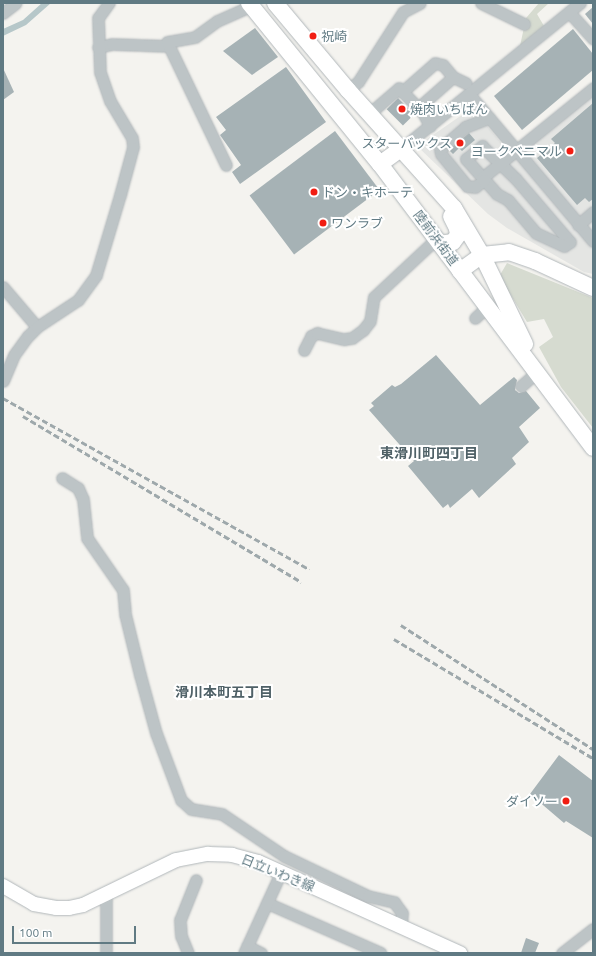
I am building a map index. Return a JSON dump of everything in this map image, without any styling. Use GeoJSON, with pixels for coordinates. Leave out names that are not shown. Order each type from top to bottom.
{"type":"FeatureCollection","features":[{"type":"Feature","properties":{"kind":"highway","name":"陸前浜街道"},"geometry":{"type":"LineString","coordinates":[[275,3],[348,90],[438,187],[454,208],[482,255],[517,330],[559,402]]}},
{"type":"Feature","properties":{"kind":"highway","name":"陸前浜街道"},"geometry":{"type":"LineString","coordinates":[[250,4],[361,143],[380,164],[593,448]]}},
{"type":"Feature","properties":{"kind":"highway"},"geometry":{"type":"LineString","coordinates":[[348,90],[342,98],[342,108],[359,134],[361,143]]}},
{"type":"Feature","properties":{"kind":"highway"},"geometry":{"type":"LineString","coordinates":[[380,164],[402,148]]}},
{"type":"Feature","properties":{"kind":"highway"},"geometry":{"type":"LineString","coordinates":[[438,187],[442,202],[457,228],[458,235],[453,242],[438,241]]}},
{"type":"Feature","properties":{"kind":"highway"},"geometry":{"type":"LineString","coordinates":[[460,270],[482,255],[502,252],[523,256],[593,288]]}},
{"type":"Feature","properties":{"kind":"main road","name":"日立いわき線"},"geometry":{"type":"LineString","coordinates":[[4,891],[34,904],[56,908],[84,904],[164,865],[198,855],[223,854],[240,856],[281,872],[460,953]]}},
{"type":"Feature","properties":{"kind":"street"},"geometry":{"type":"LineString","coordinates":[[3,12],[16,3]]}},
{"type":"Feature","properties":{"kind":"street"},"geometry":{"type":"LineString","coordinates":[[3,381],[14,355],[37,327],[78,300],[96,276],[133,147],[132,138],[110,101],[100,72],[98,18],[109,3]]}},
{"type":"Feature","properties":{"kind":"street"},"geometry":{"type":"LineString","coordinates":[[348,90],[358,82],[403,12],[420,3]]}},
{"type":"Feature","properties":{"kind":"street"},"geometry":{"type":"LineString","coordinates":[[481,3],[524,24]]}},
{"type":"Feature","properties":{"kind":"street"},"geometry":{"type":"LineString","coordinates":[[402,148],[470,95],[580,3]]}},
{"type":"Feature","properties":{"kind":"street"},"geometry":{"type":"LineString","coordinates":[[226,165],[167,42],[195,37],[217,21],[250,4]]}},
{"type":"Feature","properties":{"kind":"street"},"geometry":{"type":"LineString","coordinates":[[569,12],[593,38]]}},
{"type":"Feature","properties":{"kind":"street"},"geometry":{"type":"LineString","coordinates":[[98,47],[112,44],[169,46]]}},
{"type":"Feature","properties":{"kind":"street"},"geometry":{"type":"LineString","coordinates":[[402,92],[435,63],[443,65],[452,77],[466,83]]}},
{"type":"Feature","properties":{"kind":"street"},"geometry":{"type":"LineString","coordinates":[[418,108],[452,77]]}},
{"type":"Feature","properties":{"kind":"street"},"geometry":{"type":"LineString","coordinates":[[370,113],[399,88],[418,108],[430,126]]}},
{"type":"Feature","properties":{"kind":"street"},"geometry":{"type":"LineString","coordinates":[[489,118],[465,127],[440,149],[441,154],[468,186],[475,187],[500,164],[593,88]]}},
{"type":"Feature","properties":{"kind":"street"},"geometry":{"type":"LineString","coordinates":[[470,95],[555,198],[593,241]]}},
{"type":"Feature","properties":{"kind":"street"},"geometry":{"type":"LineString","coordinates":[[482,146],[500,164],[570,242],[564,246],[536,233],[508,200],[497,194],[466,159],[482,146]]}},
{"type":"Feature","properties":{"kind":"street"},"geometry":{"type":"LineString","coordinates":[[541,208],[555,198]]}},
{"type":"Feature","properties":{"kind":"street"},"geometry":{"type":"LineString","coordinates":[[578,225],[592,216]]}},
{"type":"Feature","properties":{"kind":"street"},"geometry":{"type":"LineString","coordinates":[[304,350],[310,336],[318,333],[344,339],[352,338],[363,330],[377,307],[374,297],[438,241]]}},
{"type":"Feature","properties":{"kind":"street"},"geometry":{"type":"LineString","coordinates":[[3,287],[37,327]]}},
{"type":"Feature","properties":{"kind":"street"},"geometry":{"type":"LineString","coordinates":[[475,318],[487,307]]}},
{"type":"Feature","properties":{"kind":"street"},"geometry":{"type":"LineString","coordinates":[[521,386],[536,374]]}},
{"type":"Feature","properties":{"kind":"street"},"geometry":{"type":"LineString","coordinates":[[62,478],[78,488],[83,499],[88,538],[123,590],[125,614],[156,733],[181,800],[191,809],[222,814],[284,856],[368,896],[394,902],[402,913],[401,926]]}},
{"type":"Feature","properties":{"kind":"street"},"geometry":{"type":"LineString","coordinates":[[261,953],[245,950],[281,872]]}},
{"type":"Feature","properties":{"kind":"street"},"geometry":{"type":"LineString","coordinates":[[188,953],[181,936],[180,920],[196,880]]}},
{"type":"Feature","properties":{"kind":"street"},"geometry":{"type":"LineString","coordinates":[[103,895],[106,902],[106,953]]}},
{"type":"Feature","properties":{"kind":"street"},"geometry":{"type":"LineString","coordinates":[[267,902],[381,953]]}},
{"type":"Feature","properties":{"kind":"street"},"geometry":{"type":"LineString","coordinates":[[562,953],[593,929]]}},
{"type":"Feature","properties":{"kind":"shaded area"},"geometry":{"type":"Polygon","coordinates":[[[42,3],[51,3],[26,25],[3,36],[3,29],[23,20],[42,3]]]}},
{"type":"Feature","properties":{"kind":"shaded area"},"geometry":{"type":"Polygon","coordinates":[[[539,3],[549,3],[537,14],[544,26],[520,46],[526,18],[539,3]]]}},
{"type":"Feature","properties":{"kind":"shaded area"},"geometry":{"type":"Polygon","coordinates":[[[593,96],[593,274],[584,272],[507,228],[488,214],[417,146],[472,108],[513,157],[593,96]]]}},
{"type":"Feature","properties":{"kind":"shaded area"},"geometry":{"type":"Polygon","coordinates":[[[507,263],[593,298],[593,428],[561,387],[539,347],[553,337],[544,319],[527,322],[504,284],[500,275],[507,263]]]}},
{"type":"Feature","properties":{"kind":"building"},"geometry":{"type":"Polygon","coordinates":[[[593,7],[593,24],[585,14],[593,7]]]}},
{"type":"Feature","properties":{"kind":"building"},"geometry":{"type":"Polygon","coordinates":[[[255,28],[278,57],[252,75],[223,51],[255,28]]]}},
{"type":"Feature","properties":{"kind":"building"},"geometry":{"type":"Polygon","coordinates":[[[573,29],[593,54],[593,70],[522,130],[494,96],[573,29]]]}},
{"type":"Feature","properties":{"kind":"building"},"geometry":{"type":"Polygon","coordinates":[[[286,67],[326,122],[240,184],[232,172],[241,165],[220,135],[226,130],[216,117],[286,67]]]}},
{"type":"Feature","properties":{"kind":"building"},"geometry":{"type":"Polygon","coordinates":[[[3,68],[14,92],[3,100],[3,68]]]}},
{"type":"Feature","properties":{"kind":"building","name":"焼肉いちばん"},"geometry":{"type":"Polygon","coordinates":[[[398,98],[414,114],[403,126],[387,109],[398,98]]]}},
{"type":"Feature","properties":{"kind":"building","name":"ヨークベニマル"},"geometry":{"type":"Polygon","coordinates":[[[593,103],[593,199],[589,202],[585,198],[577,205],[537,158],[555,143],[551,139],[593,103]]]}},
{"type":"Feature","properties":{"kind":"building","name":"ドン・キホーテ"},"geometry":{"type":"Polygon","coordinates":[[[335,131],[380,190],[294,254],[250,195],[335,131]]]}},
{"type":"Feature","properties":{"kind":"building"},"geometry":{"type":"Polygon","coordinates":[[[469,133],[475,140],[462,151],[459,148],[453,154],[449,150],[469,133]]]}},
{"type":"Feature","properties":{"kind":"building"},"geometry":{"type":"Polygon","coordinates":[[[436,355],[480,405],[514,377],[517,380],[515,390],[519,393],[526,391],[540,408],[519,427],[529,442],[512,458],[516,464],[479,498],[472,489],[450,508],[448,504],[443,508],[408,466],[414,461],[369,410],[374,406],[371,403],[392,385],[395,387],[401,384],[436,355]]]}},
{"type":"Feature","properties":{"kind":"building","name":"ダイソー"},"geometry":{"type":"Polygon","coordinates":[[[559,755],[593,781],[593,838],[566,821],[564,823],[530,794],[559,755]]]}},
{"type":"Feature","properties":{"kind":"building"},"geometry":{"type":"Polygon","coordinates":[[[526,938],[539,943],[535,953],[521,953],[526,938]]]}},
{"type":"Feature","properties":{"kind":"railway"},"geometry":{"type":"LineString","coordinates":[[3,398],[309,569]]}},
{"type":"Feature","properties":{"kind":"railway"},"geometry":{"type":"LineString","coordinates":[[23,416],[301,582]]}},
{"type":"Feature","properties":{"kind":"railway"},"geometry":{"type":"LineString","coordinates":[[401,625],[593,749]]}},
{"type":"Feature","properties":{"kind":"railway"},"geometry":{"type":"LineString","coordinates":[[394,639],[593,758]]}},
{"type":"Feature","properties":{"kind":"place","name":"祝崎"},"geometry":{"type":"Point","coordinates":[313,36]}},
{"type":"Feature","properties":{"kind":"place","name":"焼肉いちばん"},"geometry":{"type":"Point","coordinates":[402,109]}},
{"type":"Feature","properties":{"kind":"place","name":"スターバックス"},"geometry":{"type":"Point","coordinates":[460,143]}},
{"type":"Feature","properties":{"kind":"place","name":"ヨークベニマル"},"geometry":{"type":"Point","coordinates":[570,151]}},
{"type":"Feature","properties":{"kind":"place","name":"ドン・キホーテ"},"geometry":{"type":"Point","coordinates":[314,192]}},
{"type":"Feature","properties":{"kind":"place","name":"ワンラブ"},"geometry":{"type":"Point","coordinates":[323,223]}},
{"type":"Feature","properties":{"kind":"place","name":"ダイソー"},"geometry":{"type":"Point","coordinates":[566,801]}},
{"type":"Feature","properties":{"kind":"district","name":"東滑川町四丁目"},"geometry":{"type":"Point","coordinates":[429,453]}},
{"type":"Feature","properties":{"kind":"district","name":"滑川本町五丁目"},"geometry":{"type":"Point","coordinates":[224,692]}}]}
